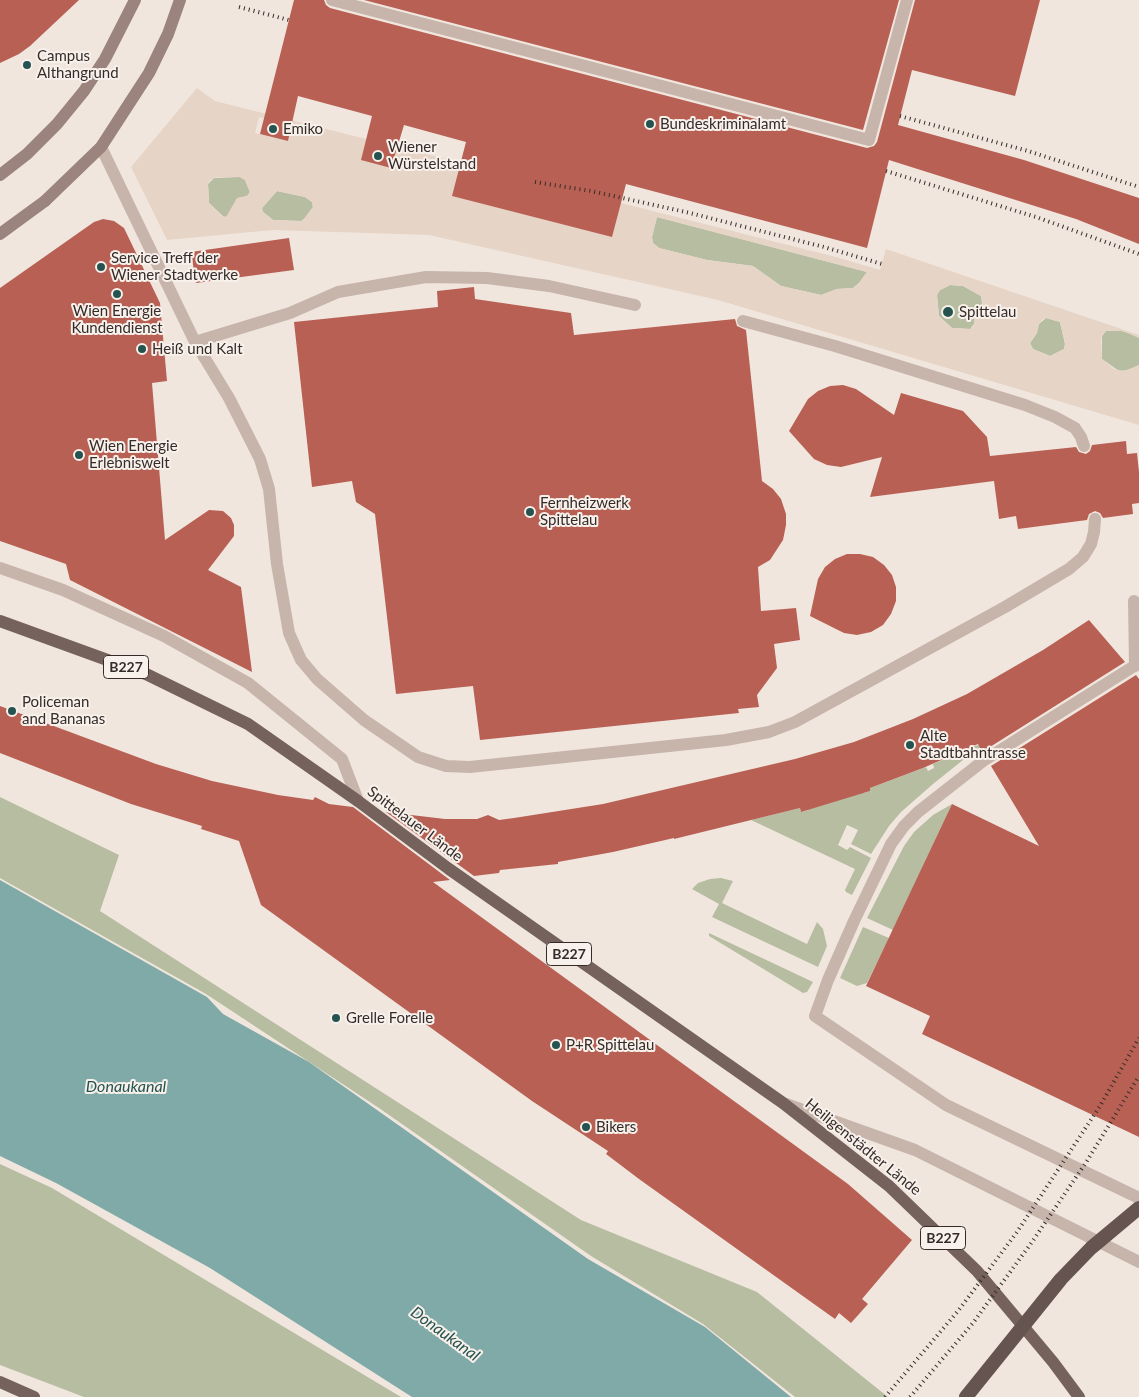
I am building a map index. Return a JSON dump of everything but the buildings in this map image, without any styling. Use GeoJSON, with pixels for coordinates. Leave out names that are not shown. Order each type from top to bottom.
{"type":"FeatureCollection","features":[{"type":"Feature","properties":{"kind":"highway"},"geometry":{"type":"LineString","coordinates":[[966,1397],[1061,1279],[1091,1248],[1139,1208]]}},
{"type":"Feature","properties":{"kind":"main road"},"geometry":{"type":"LineString","coordinates":[[0,175],[27,154],[57,124],[84,91],[105,59],[135,0]]}},
{"type":"Feature","properties":{"kind":"main road"},"geometry":{"type":"LineString","coordinates":[[0,234],[45,201],[101,147],[148,72],[168,34],[180,0]]}},
{"type":"Feature","properties":{"kind":"main road","name":"Spittelauer Lände"},"geometry":{"type":"LineString","coordinates":[[0,621],[146,674],[248,724],[358,801],[449,869],[783,1103]]}},
{"type":"Feature","properties":{"kind":"main road","name":"Heiligenstädter Lände"},"geometry":{"type":"LineString","coordinates":[[783,1103],[889,1186],[977,1271],[1053,1362],[1079,1397]]}},
{"type":"Feature","properties":{"kind":"main road"},"geometry":{"type":"LineString","coordinates":[[0,1382],[34,1397]]}},
{"type":"Feature","properties":{"kind":"street"},"geometry":{"type":"LineString","coordinates":[[332,0],[869,140],[907,0]]}},
{"type":"Feature","properties":{"kind":"street"},"geometry":{"type":"LineString","coordinates":[[101,147],[195,342],[228,398],[260,459],[269,489],[277,564],[289,633],[301,660],[317,680],[364,720],[418,757],[446,766],[470,767],[726,740],[769,732],[804,717],[1005,607],[1069,569],[1083,557],[1090,544],[1094,532],[1095,519]]}},
{"type":"Feature","properties":{"kind":"street"},"geometry":{"type":"LineString","coordinates":[[195,342],[290,313],[338,292],[426,278],[496,279],[550,286],[635,305]]}},
{"type":"Feature","properties":{"kind":"street"},"geometry":{"type":"LineString","coordinates":[[743,321],[835,346],[1025,405],[1055,417],[1075,428],[1084,446]]}},
{"type":"Feature","properties":{"kind":"street"},"geometry":{"type":"LineString","coordinates":[[0,568],[63,590],[164,636],[248,683],[342,759],[358,801]]}},
{"type":"Feature","properties":{"kind":"street"},"geometry":{"type":"LineString","coordinates":[[1134,601],[1137,665],[983,761],[918,812],[904,826],[891,844],[854,921],[828,980],[815,1016],[946,1105],[1139,1198]]}},
{"type":"Feature","properties":{"kind":"street","name":"Heiligenstädter Lände"},"geometry":{"type":"LineString","coordinates":[[783,1103],[915,1150],[1139,1262]]}},
{"type":"Feature","properties":{"kind":"green space"},"geometry":{"type":"Polygon","coordinates":[[[240,177],[245,180],[250,192],[247,196],[238,198],[228,216],[224,217],[209,203],[208,184],[214,178],[240,177]]]}},
{"type":"Feature","properties":{"kind":"green space"},"geometry":{"type":"Polygon","coordinates":[[[277,191],[305,197],[312,202],[313,207],[301,221],[273,220],[263,212],[262,208],[277,191]]]}},
{"type":"Feature","properties":{"kind":"green space"},"geometry":{"type":"Polygon","coordinates":[[[657,217],[867,272],[853,288],[837,289],[821,295],[781,286],[753,266],[707,260],[659,248],[653,243],[652,237],[657,217]]]}},
{"type":"Feature","properties":{"kind":"green space"},"geometry":{"type":"Polygon","coordinates":[[[950,285],[963,286],[981,296],[983,311],[977,314],[974,324],[970,329],[952,328],[939,316],[937,295],[940,290],[950,285]]]}},
{"type":"Feature","properties":{"kind":"green space"},"geometry":{"type":"Polygon","coordinates":[[[1046,318],[1060,322],[1065,344],[1064,349],[1050,356],[1033,349],[1030,343],[1037,333],[1039,324],[1046,318]]]}},
{"type":"Feature","properties":{"kind":"green space"},"geometry":{"type":"Polygon","coordinates":[[[1118,330],[1139,338],[1139,365],[1130,370],[1119,371],[1102,359],[1102,336],[1106,331],[1118,330]]]}},
{"type":"Feature","properties":{"kind":"green space"},"geometry":{"type":"Polygon","coordinates":[[[985,744],[933,784],[901,812],[889,826],[871,854],[851,844],[858,830],[847,825],[838,845],[847,850],[850,847],[871,858],[852,895],[845,890],[855,869],[751,820],[800,808],[801,812],[808,810],[808,807],[863,790],[864,793],[870,791],[870,788],[926,767],[928,771],[934,768],[933,764],[974,746],[985,744]]]}},
{"type":"Feature","properties":{"kind":"green space"},"geometry":{"type":"Polygon","coordinates":[[[0,797],[119,855],[100,911],[581,1220],[757,1292],[888,1397],[795,1397],[703,1324],[591,1256],[379,1108],[206,994],[0,878],[0,797]]]}},
{"type":"Feature","properties":{"kind":"green space"},"geometry":{"type":"Polygon","coordinates":[[[952,804],[893,930],[867,918],[904,846],[914,832],[933,815],[952,804]]]}},
{"type":"Feature","properties":{"kind":"green space"},"geometry":{"type":"Polygon","coordinates":[[[721,878],[733,881],[722,903],[807,944],[817,922],[823,929],[827,946],[818,967],[712,917],[719,904],[692,889],[698,883],[721,878]]]}},
{"type":"Feature","properties":{"kind":"green space"},"geometry":{"type":"Polygon","coordinates":[[[863,927],[889,938],[867,983],[857,986],[840,978],[863,927]]]}},
{"type":"Feature","properties":{"kind":"green space"},"geometry":{"type":"Polygon","coordinates":[[[709,933],[813,982],[807,992],[803,993],[709,936],[709,933]]]}},
{"type":"Feature","properties":{"kind":"green space"},"geometry":{"type":"Polygon","coordinates":[[[0,1164],[52,1188],[401,1397],[84,1397],[0,1365],[0,1164]]]}},
{"type":"Feature","properties":{"kind":"shaded area"},"geometry":{"type":"Polygon","coordinates":[[[197,88],[215,101],[836,257],[880,270],[886,249],[1139,335],[1139,338],[1123,331],[1106,331],[1102,335],[1101,340],[1102,359],[1114,369],[1124,371],[1139,365],[1139,425],[718,300],[429,235],[273,230],[167,240],[131,167],[197,88]],[[259,117],[255,133],[288,141],[291,125],[259,117]],[[217,177],[210,180],[208,184],[209,203],[222,216],[226,217],[237,198],[247,196],[250,192],[245,180],[240,177],[217,177]],[[277,191],[262,208],[263,212],[273,220],[301,221],[313,207],[312,202],[305,197],[277,191]],[[657,217],[652,237],[653,243],[659,248],[707,260],[753,266],[781,286],[821,295],[837,289],[853,288],[867,272],[657,217]],[[950,285],[940,290],[937,295],[939,316],[952,328],[970,329],[974,325],[974,317],[984,309],[981,296],[963,286],[950,285]],[[1046,318],[1039,324],[1037,333],[1030,343],[1033,349],[1050,356],[1064,349],[1065,344],[1060,322],[1046,318]]]}},
{"type":"Feature","properties":{"kind":"water","name":"Donaukanal"},"geometry":{"type":"Polygon","coordinates":[[[0,880],[207,997],[223,1014],[309,1062],[588,1259],[705,1327],[791,1397],[412,1397],[210,1268],[56,1183],[0,1156],[0,880]]]}},
{"type":"Feature","properties":{"kind":"railway"},"geometry":{"type":"LineString","coordinates":[[239,7],[289,20]]}},
{"type":"Feature","properties":{"kind":"railway"},"geometry":{"type":"LineString","coordinates":[[900,116],[1028,151],[1139,187]]}},
{"type":"Feature","properties":{"kind":"railway"},"geometry":{"type":"LineString","coordinates":[[886,171],[1036,217],[1139,254]]}},
{"type":"Feature","properties":{"kind":"railway"},"geometry":{"type":"LineString","coordinates":[[535,182],[591,191],[690,213],[824,247],[882,264]]}},
{"type":"Feature","properties":{"kind":"railway"},"geometry":{"type":"LineString","coordinates":[[885,1397],[958,1311],[1017,1232],[1100,1106],[1139,1038]]}},
{"type":"Feature","properties":{"kind":"railway"},"geometry":{"type":"LineString","coordinates":[[910,1397],[973,1323],[1032,1242],[1087,1161],[1139,1076]]}},
{"type":"Feature","properties":{"kind":"place","name":"Campus Althangrund"},"geometry":{"type":"Point","coordinates":[27,65]}},
{"type":"Feature","properties":{"kind":"place","name":"Bundeskriminalamt"},"geometry":{"type":"Point","coordinates":[650,124]}},
{"type":"Feature","properties":{"kind":"place","name":"Emiko"},"geometry":{"type":"Point","coordinates":[273,129]}},
{"type":"Feature","properties":{"kind":"place","name":"Wiener Würstelstand"},"geometry":{"type":"Point","coordinates":[378,156]}},
{"type":"Feature","properties":{"kind":"place","name":"Service Treff der Wiener Stadtwerke"},"geometry":{"type":"Point","coordinates":[101,267]}},
{"type":"Feature","properties":{"kind":"place","name":"Wien Energie Kundendienst"},"geometry":{"type":"Point","coordinates":[117,294]}},
{"type":"Feature","properties":{"kind":"place","name":"Spittelau"},"geometry":{"type":"Point","coordinates":[948,312]}},
{"type":"Feature","properties":{"kind":"place","name":"Heiß und Kalt"},"geometry":{"type":"Point","coordinates":[142,349]}},
{"type":"Feature","properties":{"kind":"place","name":"Wien Energie Erlebniswelt"},"geometry":{"type":"Point","coordinates":[79,455]}},
{"type":"Feature","properties":{"kind":"place","name":"Fernheizwerk Spittelau"},"geometry":{"type":"Point","coordinates":[530,512]}},
{"type":"Feature","properties":{"kind":"place","name":"Policeman and Bananas"},"geometry":{"type":"Point","coordinates":[12,711]}},
{"type":"Feature","properties":{"kind":"place","name":"Alte Stadtbahntrasse"},"geometry":{"type":"Point","coordinates":[910,745]}},
{"type":"Feature","properties":{"kind":"place","name":"Grelle Forelle"},"geometry":{"type":"Point","coordinates":[336,1018]}},
{"type":"Feature","properties":{"kind":"place","name":"P+R Spittelau"},"geometry":{"type":"Point","coordinates":[556,1045]}},
{"type":"Feature","properties":{"kind":"place","name":"Bikers"},"geometry":{"type":"Point","coordinates":[586,1127]}}]}
